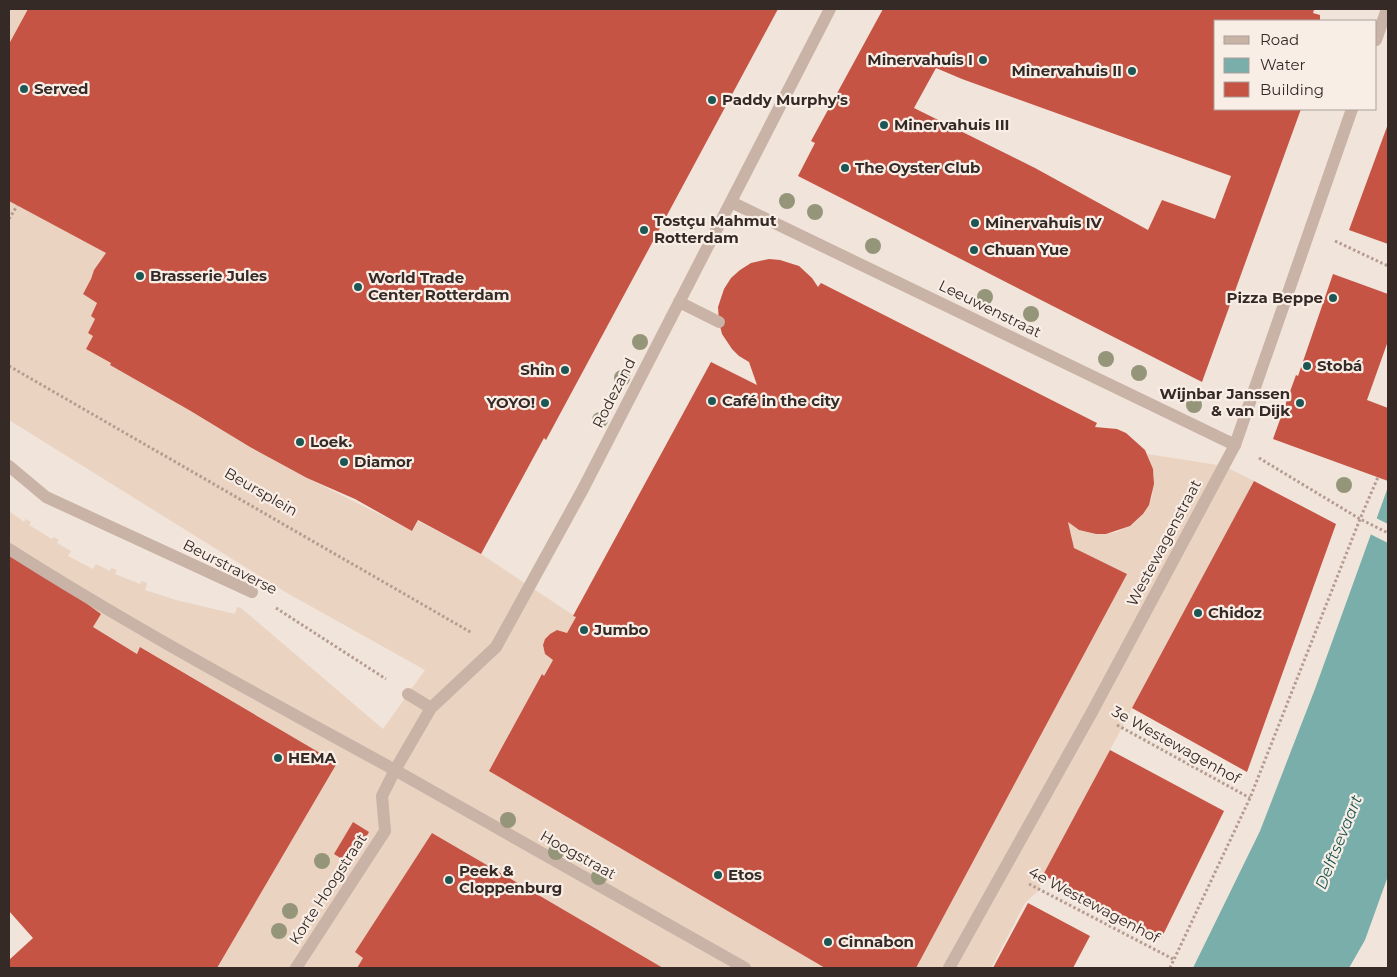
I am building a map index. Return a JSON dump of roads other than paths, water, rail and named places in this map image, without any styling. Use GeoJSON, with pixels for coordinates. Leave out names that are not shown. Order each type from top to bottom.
{"type":"FeatureCollection","features":[{"type":"Feature","properties":{"kind":"street","name":"Rodezand"},"geometry":{"type":"LineString","coordinates":[[394,770],[431,708],[496,647],[579,497],[830,9]]}},
{"type":"Feature","properties":{"kind":"street"},"geometry":{"type":"LineString","coordinates":[[1377,37],[1387,9]]}},
{"type":"Feature","properties":{"kind":"street","name":"Westewagenstraat"},"geometry":{"type":"LineString","coordinates":[[949,968],[1092,712],[1235,445],[1352,110]]}},
{"type":"Feature","properties":{"kind":"street","name":"Leeuwenstraat"},"geometry":{"type":"LineString","coordinates":[[731,202],[1235,445]]}},
{"type":"Feature","properties":{"kind":"street"},"geometry":{"type":"LineString","coordinates":[[679,302],[719,322]]}},
{"type":"Feature","properties":{"kind":"street","name":"Beurstraverse"},"geometry":{"type":"LineString","coordinates":[[9,466],[46,497],[252,592]]}},
{"type":"Feature","properties":{"kind":"street"},"geometry":{"type":"LineString","coordinates":[[9,549],[222,676],[394,770]]}},
{"type":"Feature","properties":{"kind":"street"},"geometry":{"type":"LineString","coordinates":[[408,694],[431,708]]}},
{"type":"Feature","properties":{"kind":"street","name":"Korte Hoogstraat"},"geometry":{"type":"LineString","coordinates":[[296,968],[385,831],[382,796],[394,770]]}},
{"type":"Feature","properties":{"kind":"street","name":"Hoogstraat"},"geometry":{"type":"LineString","coordinates":[[394,770],[745,968]]}},
{"type":"Feature","properties":{"kind":"water","name":"Delftsevaart"},"geometry":{"type":"Polygon","coordinates":[[[1388,487],[1388,968],[1193,968],[1260,831],[1315,689],[1388,487]]]}},
{"type":"Feature","properties":{"kind":"place","name":"Minervahuis I"},"geometry":{"type":"Point","coordinates":[983,60]}},
{"type":"Feature","properties":{"kind":"place","name":"Minervahuis II"},"geometry":{"type":"Point","coordinates":[1132,71]}},
{"type":"Feature","properties":{"kind":"place","name":"Served"},"geometry":{"type":"Point","coordinates":[24,89]}},
{"type":"Feature","properties":{"kind":"place","name":"Paddy Murphy's"},"geometry":{"type":"Point","coordinates":[712,100]}},
{"type":"Feature","properties":{"kind":"place","name":"Minervahuis III"},"geometry":{"type":"Point","coordinates":[884,125]}},
{"type":"Feature","properties":{"kind":"place","name":"The Oyster Club"},"geometry":{"type":"Point","coordinates":[845,168]}},
{"type":"Feature","properties":{"kind":"place","name":"Minervahuis IV"},"geometry":{"type":"Point","coordinates":[975,223]}},
{"type":"Feature","properties":{"kind":"place","name":"Tostçu Mahmut Rotterdam"},"geometry":{"type":"Point","coordinates":[644,230]}},
{"type":"Feature","properties":{"kind":"place","name":"Chuan Yue"},"geometry":{"type":"Point","coordinates":[974,250]}},
{"type":"Feature","properties":{"kind":"place","name":"Brasserie Jules"},"geometry":{"type":"Point","coordinates":[140,276]}},
{"type":"Feature","properties":{"kind":"place","name":"World Trade Center Rotterdam"},"geometry":{"type":"Point","coordinates":[358,287]}},
{"type":"Feature","properties":{"kind":"place","name":"Pizza Beppe"},"geometry":{"type":"Point","coordinates":[1333,298]}},
{"type":"Feature","properties":{"kind":"place","name":"Stobá"},"geometry":{"type":"Point","coordinates":[1307,366]}},
{"type":"Feature","properties":{"kind":"place","name":"Shin"},"geometry":{"type":"Point","coordinates":[565,370]}},
{"type":"Feature","properties":{"kind":"place","name":"Café in the city"},"geometry":{"type":"Point","coordinates":[712,401]}},
{"type":"Feature","properties":{"kind":"place","name":"YOYO!"},"geometry":{"type":"Point","coordinates":[545,403]}},
{"type":"Feature","properties":{"kind":"place","name":"Wijnbar Janssen & van Dijk"},"geometry":{"type":"Point","coordinates":[1300,403]}},
{"type":"Feature","properties":{"kind":"place","name":"Loek."},"geometry":{"type":"Point","coordinates":[300,442]}},
{"type":"Feature","properties":{"kind":"place","name":"Diamor"},"geometry":{"type":"Point","coordinates":[344,462]}},
{"type":"Feature","properties":{"kind":"place","name":"Chidoz"},"geometry":{"type":"Point","coordinates":[1198,613]}},
{"type":"Feature","properties":{"kind":"place","name":"Jumbo"},"geometry":{"type":"Point","coordinates":[584,630]}},
{"type":"Feature","properties":{"kind":"place","name":"HEMA"},"geometry":{"type":"Point","coordinates":[278,758]}},
{"type":"Feature","properties":{"kind":"place","name":"Etos"},"geometry":{"type":"Point","coordinates":[718,875]}},
{"type":"Feature","properties":{"kind":"place","name":"Peek & Cloppenburg"},"geometry":{"type":"Point","coordinates":[449,880]}},
{"type":"Feature","properties":{"kind":"place","name":"Cinnabon"},"geometry":{"type":"Point","coordinates":[828,942]}}]}
